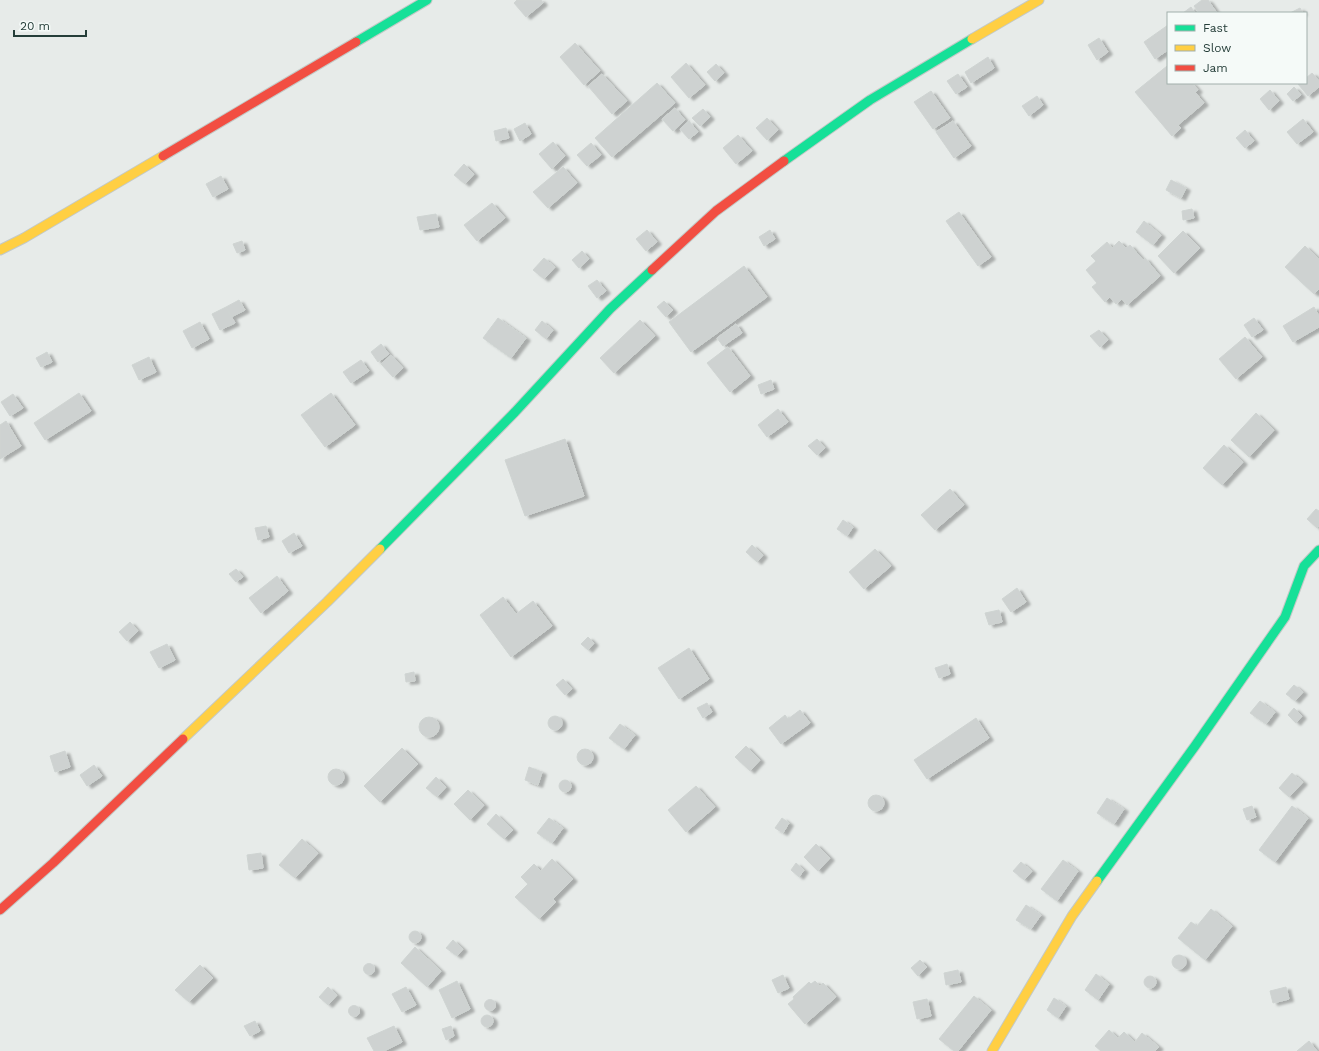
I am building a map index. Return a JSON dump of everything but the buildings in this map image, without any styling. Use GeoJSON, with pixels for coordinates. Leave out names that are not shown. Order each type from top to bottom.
{"type":"FeatureCollection","features":[{"type":"Feature","properties":{"kind":"street"},"geometry":{"type":"LineString","coordinates":[[0,250],[24,238],[427,0]]}},
{"type":"Feature","properties":{"kind":"street"},"geometry":{"type":"LineString","coordinates":[[0,910],[53,863],[327,602],[514,412],[610,309],[716,211],[780,163],[870,100],[1039,0]]}},
{"type":"Feature","properties":{"kind":"street"},"geometry":{"type":"LineString","coordinates":[[992,1051],[1072,916],[1195,746],[1285,617],[1304,566],[1319,550]]}},
{"type":"Feature","properties":{"kind":"traffic: fast"},"geometry":{"type":"LineString","coordinates":[[356,42],[427,0]]}},
{"type":"Feature","properties":{"kind":"traffic: fast"},"geometry":{"type":"LineString","coordinates":[[784,161],[870,100],[972,39]]}},
{"type":"Feature","properties":{"kind":"traffic: fast"},"geometry":{"type":"LineString","coordinates":[[380,549],[515,412],[610,309],[652,270]]}},
{"type":"Feature","properties":{"kind":"traffic: fast"},"geometry":{"type":"LineString","coordinates":[[1097,881],[1195,746],[1285,617],[1304,566],[1319,550]]}},
{"type":"Feature","properties":{"kind":"traffic: slow"},"geometry":{"type":"LineString","coordinates":[[972,39],[1039,0]]}},
{"type":"Feature","properties":{"kind":"traffic: slow"},"geometry":{"type":"LineString","coordinates":[[0,250],[24,238],[163,156]]}},
{"type":"Feature","properties":{"kind":"traffic: slow"},"geometry":{"type":"LineString","coordinates":[[183,739],[327,602],[380,549]]}},
{"type":"Feature","properties":{"kind":"traffic: slow"},"geometry":{"type":"LineString","coordinates":[[992,1051],[1072,916],[1097,881]]}},
{"type":"Feature","properties":{"kind":"traffic: jam"},"geometry":{"type":"LineString","coordinates":[[163,156],[356,42]]}},
{"type":"Feature","properties":{"kind":"traffic: jam"},"geometry":{"type":"LineString","coordinates":[[652,270],[716,211],[784,161]]}},
{"type":"Feature","properties":{"kind":"traffic: jam"},"geometry":{"type":"LineString","coordinates":[[0,910],[53,863],[183,739]]}}]}
